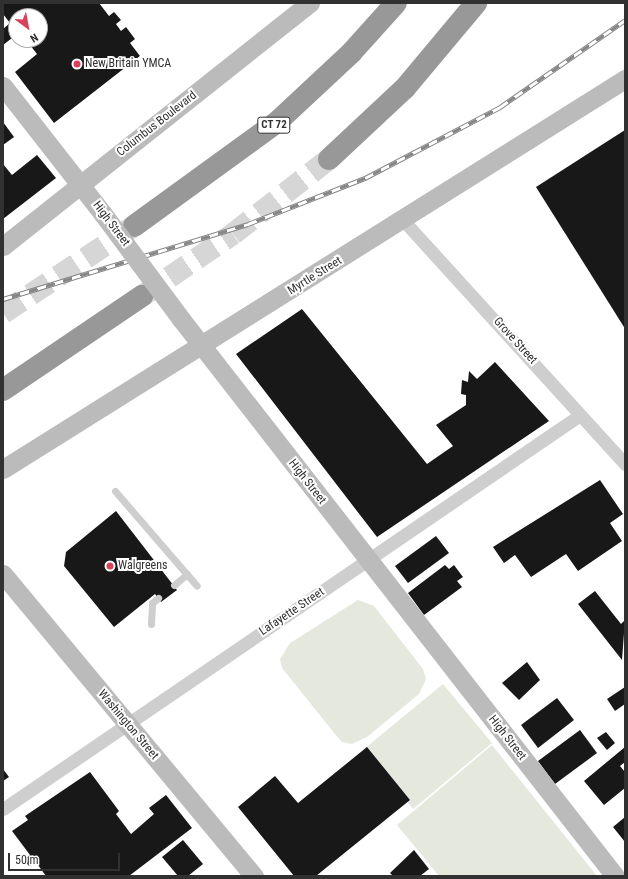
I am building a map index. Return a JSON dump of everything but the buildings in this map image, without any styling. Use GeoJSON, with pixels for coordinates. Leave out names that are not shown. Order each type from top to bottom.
{"type":"FeatureCollection","features":[{"type":"Feature","properties":{"kind":"highway","name":"CT 72"},"geometry":{"type":"LineString","coordinates":[[134,226],[276,123],[351,53],[396,3]]}},
{"type":"Feature","properties":{"kind":"highway"},"geometry":{"type":"LineString","coordinates":[[329,159],[410,83],[476,3]]}},
{"type":"Feature","properties":{"kind":"highway"},"geometry":{"type":"LineString","coordinates":[[3,390],[142,296]]}},
{"type":"Feature","properties":{"kind":"street","name":"Columbus Boulevard"},"geometry":{"type":"LineString","coordinates":[[3,246],[310,3]]}},
{"type":"Feature","properties":{"kind":"street","name":"Myrtle Street"},"geometry":{"type":"LineString","coordinates":[[3,469],[202,346],[625,80]]}},
{"type":"Feature","properties":{"kind":"street","name":"High Street"},"geometry":{"type":"LineString","coordinates":[[3,86],[103,214],[181,319],[615,876]]}},
{"type":"Feature","properties":{"kind":"street","name":"Grove Street"},"geometry":{"type":"LineString","coordinates":[[403,220],[625,464]]}},
{"type":"Feature","properties":{"kind":"street","name":"Lafayette Street"},"geometry":{"type":"LineString","coordinates":[[3,809],[580,415]]}},
{"type":"Feature","properties":{"kind":"street","name":"Washington Street"},"geometry":{"type":"LineString","coordinates":[[3,574],[254,876]]}},
{"type":"Feature","properties":{"kind":"lane"},"geometry":{"type":"LineString","coordinates":[[115,490],[197,586]]}},
{"type":"Feature","properties":{"kind":"lane"},"geometry":{"type":"LineString","coordinates":[[174,585],[187,574]]}},
{"type":"Feature","properties":{"kind":"lane"},"geometry":{"type":"LineString","coordinates":[[151,624],[152,603],[158,598]]}},
{"type":"Feature","properties":{"kind":"shaded area"},"geometry":{"type":"Polygon","coordinates":[[[358,600],[374,606],[423,669],[426,679],[419,694],[367,737],[352,744],[342,742],[335,734],[282,668],[280,659],[290,643],[358,600]]]}},
{"type":"Feature","properties":{"kind":"shaded area"},"geometry":{"type":"Polygon","coordinates":[[[443,684],[492,743],[413,809],[364,749],[443,684]]]}},
{"type":"Feature","properties":{"kind":"shaded area"},"geometry":{"type":"Polygon","coordinates":[[[492,745],[597,876],[439,876],[397,825],[492,745]]]}},
{"type":"Feature","properties":{"kind":"tunnel"},"geometry":{"type":"LineString","coordinates":[[142,296],[233,234],[329,159]]}},
{"type":"Feature","properties":{"kind":"tunnel"},"geometry":{"type":"LineString","coordinates":[[3,313],[134,226]]}},
{"type":"Feature","properties":{"kind":"railway"},"geometry":{"type":"LineString","coordinates":[[3,299],[248,224],[365,178],[500,107],[625,20]]}},
{"type":"Feature","properties":{"kind":"place","name":"New Britain YMCA"},"geometry":{"type":"Point","coordinates":[77,64]}},
{"type":"Feature","properties":{"kind":"place","name":"Walgreens"},"geometry":{"type":"Point","coordinates":[110,566]}}]}
